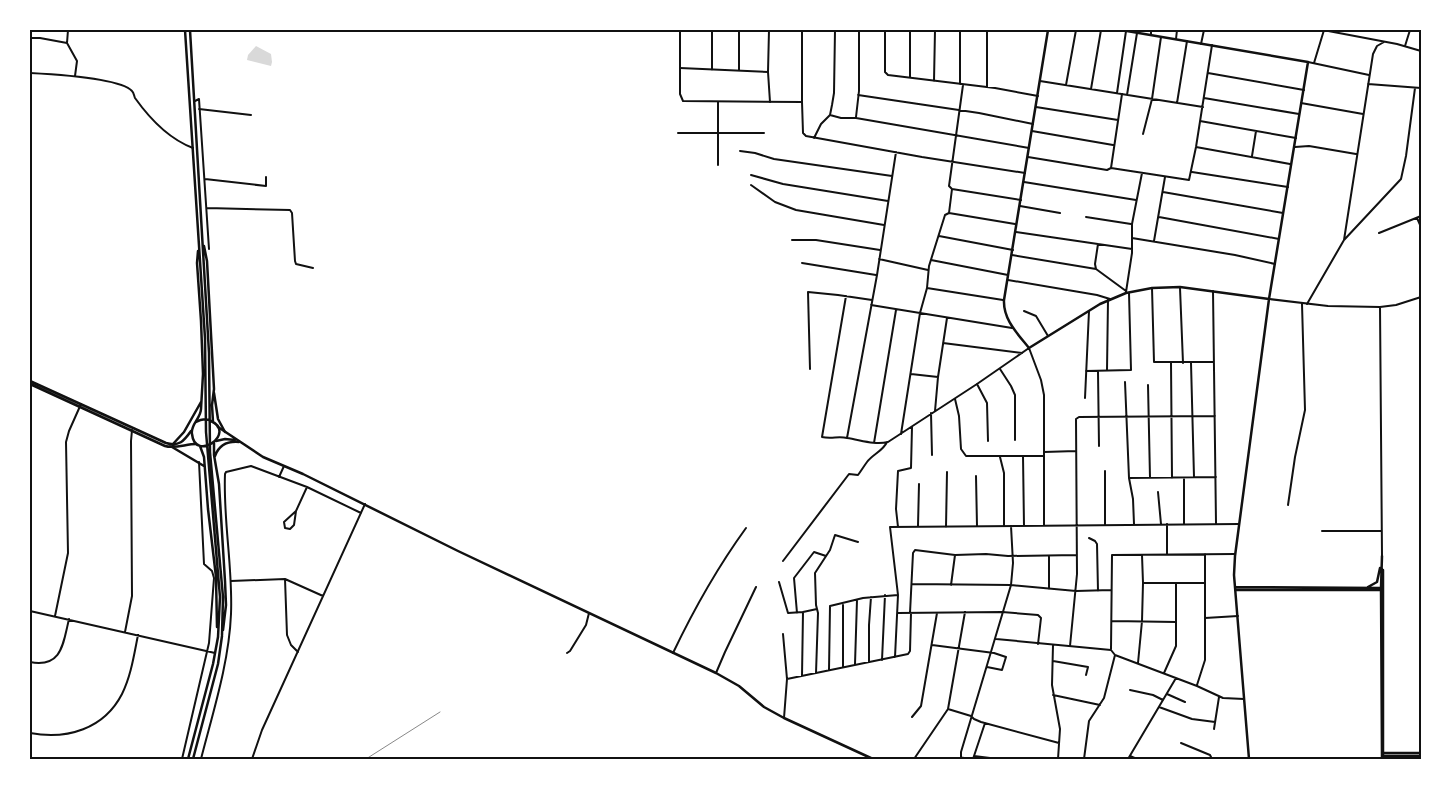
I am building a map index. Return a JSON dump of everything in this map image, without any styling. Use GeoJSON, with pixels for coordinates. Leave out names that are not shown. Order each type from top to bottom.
{"type":"FeatureCollection","features":[{"type":"Feature","properties":{"kind":"main road"},"geometry":{"type":"LineString","coordinates":[[186,30],[201,243],[207,261],[214,389],[218,419],[225,432]]}},
{"type":"Feature","properties":{"kind":"main road"},"geometry":{"type":"LineString","coordinates":[[188,759],[210,679],[215,653],[220,597],[209,452],[190,30]]}},
{"type":"Feature","properties":{"kind":"main road"},"geometry":{"type":"LineString","coordinates":[[1048,30],[1004,300],[1005,313],[1013,328],[1029,348],[1088,311],[1127,292],[1180,286],[1269,299]]}},
{"type":"Feature","properties":{"kind":"main road"},"geometry":{"type":"LineString","coordinates":[[1121,30],[1308,62],[1269,299],[1235,554],[1235,588],[1249,759]]}},
{"type":"Feature","properties":{"kind":"main road"},"geometry":{"type":"LineString","coordinates":[[172,446],[184,441],[192,431],[201,413],[201,321],[197,263],[201,243]]}},
{"type":"Feature","properties":{"kind":"main road"},"geometry":{"type":"LineString","coordinates":[[30,382],[172,446],[205,467]]}},
{"type":"Feature","properties":{"kind":"main road"},"geometry":{"type":"LineString","coordinates":[[213,422],[212,405],[214,389]]}},
{"type":"Feature","properties":{"kind":"main road"},"geometry":{"type":"LineString","coordinates":[[172,446],[184,432],[202,400]]}},
{"type":"Feature","properties":{"kind":"main road"},"geometry":{"type":"LineString","coordinates":[[196,422],[205,419],[213,422],[217,427],[258,455],[365,504],[458,551],[716,673],[739,686],[764,707],[784,718],[874,759]]}},
{"type":"Feature","properties":{"kind":"main road"},"geometry":{"type":"LineString","coordinates":[[217,427],[219,435],[215,442],[215,461],[219,484],[226,581],[225,622],[222,635]]}},
{"type":"Feature","properties":{"kind":"main road"},"geometry":{"type":"LineString","coordinates":[[192,431],[192,437],[203,452],[205,467],[216,577],[217,635]]}},
{"type":"Feature","properties":{"kind":"main road"},"geometry":{"type":"LineString","coordinates":[[172,446],[184,444],[206,446],[225,439],[238,441]]}},
{"type":"Feature","properties":{"kind":"main road"},"geometry":{"type":"LineString","coordinates":[[215,461],[216,453],[221,446],[228,442],[238,441]]}},
{"type":"Feature","properties":{"kind":"main road"},"geometry":{"type":"LineString","coordinates":[[193,759],[220,654],[222,635],[223,597],[209,452]]}},
{"type":"Feature","properties":{"kind":"main road"},"geometry":{"type":"LineString","coordinates":[[1366,587],[1377,582],[1382,556]]}},
{"type":"Feature","properties":{"kind":"main road"},"geometry":{"type":"LineString","coordinates":[[1382,556],[1382,756]]}},
{"type":"Feature","properties":{"kind":"main road"},"geometry":{"type":"LineString","coordinates":[[1235,588],[1366,587],[1382,589]]}},
{"type":"Feature","properties":{"kind":"main road"},"geometry":{"type":"LineString","coordinates":[[1235,588],[1382,589]]}},
{"type":"Feature","properties":{"kind":"main road"},"geometry":{"type":"LineString","coordinates":[[1382,589],[1382,756]]}},
{"type":"Feature","properties":{"kind":"main road"},"geometry":{"type":"LineString","coordinates":[[1383,745],[1392,755],[1421,756]]}},
{"type":"Feature","properties":{"kind":"main road"},"geometry":{"type":"LineString","coordinates":[[1382,756],[1421,753]]}},
{"type":"Feature","properties":{"kind":"main road"},"geometry":{"type":"LineString","coordinates":[[1388,759],[1392,755]]}},
{"type":"Feature","properties":{"kind":"street"},"geometry":{"type":"LineString","coordinates":[[68,30],[67,43],[77,61],[75,76]]}},
{"type":"Feature","properties":{"kind":"street"},"geometry":{"type":"LineString","coordinates":[[680,30],[681,99],[686,102],[802,102]]}},
{"type":"Feature","properties":{"kind":"street"},"geometry":{"type":"LineString","coordinates":[[712,30],[712,70]]}},
{"type":"Feature","properties":{"kind":"street"},"geometry":{"type":"LineString","coordinates":[[739,30],[740,70]]}},
{"type":"Feature","properties":{"kind":"street"},"geometry":{"type":"LineString","coordinates":[[769,30],[768,72],[770,102]]}},
{"type":"Feature","properties":{"kind":"street"},"geometry":{"type":"LineString","coordinates":[[802,30],[804,135],[1025,174]]}},
{"type":"Feature","properties":{"kind":"street"},"geometry":{"type":"LineString","coordinates":[[814,138],[821,124],[830,115],[834,92],[835,30]]}},
{"type":"Feature","properties":{"kind":"street"},"geometry":{"type":"LineString","coordinates":[[856,118],[859,30]]}},
{"type":"Feature","properties":{"kind":"street"},"geometry":{"type":"LineString","coordinates":[[885,30],[886,74],[1038,96]]}},
{"type":"Feature","properties":{"kind":"street"},"geometry":{"type":"LineString","coordinates":[[910,30],[910,77]]}},
{"type":"Feature","properties":{"kind":"street"},"geometry":{"type":"LineString","coordinates":[[934,81],[935,30]]}},
{"type":"Feature","properties":{"kind":"street"},"geometry":{"type":"LineString","coordinates":[[901,434],[920,313],[927,288],[928,270],[946,215],[949,213],[952,189],[949,186],[960,111],[960,30]]}},
{"type":"Feature","properties":{"kind":"street"},"geometry":{"type":"LineString","coordinates":[[987,30],[987,88]]}},
{"type":"Feature","properties":{"kind":"street"},"geometry":{"type":"LineString","coordinates":[[1066,85],[1076,30]]}},
{"type":"Feature","properties":{"kind":"street"},"geometry":{"type":"LineString","coordinates":[[1092,89],[1102,30]]}},
{"type":"Feature","properties":{"kind":"street"},"geometry":{"type":"LineString","coordinates":[[1117,93],[1126,30]]}},
{"type":"Feature","properties":{"kind":"street"},"geometry":{"type":"LineString","coordinates":[[1151,35],[1152,30]]}},
{"type":"Feature","properties":{"kind":"street"},"geometry":{"type":"LineString","coordinates":[[1176,39],[1177,30]]}},
{"type":"Feature","properties":{"kind":"street"},"geometry":{"type":"LineString","coordinates":[[1201,44],[1204,30]]}},
{"type":"Feature","properties":{"kind":"street"},"geometry":{"type":"LineString","coordinates":[[1314,63],[1323,30],[1405,46],[1421,51]]}},
{"type":"Feature","properties":{"kind":"street"},"geometry":{"type":"LineString","coordinates":[[1405,46],[1410,30]]}},
{"type":"Feature","properties":{"kind":"street"},"geometry":{"type":"LineString","coordinates":[[1127,95],[1137,33]]}},
{"type":"Feature","properties":{"kind":"street"},"geometry":{"type":"LineString","coordinates":[[1143,134],[1152,99],[1162,37]]}},
{"type":"Feature","properties":{"kind":"street"},"geometry":{"type":"LineString","coordinates":[[30,38],[67,43]]}},
{"type":"Feature","properties":{"kind":"street"},"geometry":{"type":"LineString","coordinates":[[1177,103],[1187,41]]}},
{"type":"Feature","properties":{"kind":"street"},"geometry":{"type":"LineString","coordinates":[[1344,240],[1369,75],[1375,48],[1378,44],[1384,42]]}},
{"type":"Feature","properties":{"kind":"street"},"geometry":{"type":"LineString","coordinates":[[1028,157],[1188,180],[1192,172],[1212,45]]}},
{"type":"Feature","properties":{"kind":"street"},"geometry":{"type":"LineString","coordinates":[[1308,62],[1369,75]]}},
{"type":"Feature","properties":{"kind":"street"},"geometry":{"type":"LineString","coordinates":[[680,68],[768,72]]}},
{"type":"Feature","properties":{"kind":"street"},"geometry":{"type":"LineString","coordinates":[[30,73],[75,76],[110,83],[130,90],[166,132],[179,143],[193,148]]}},
{"type":"Feature","properties":{"kind":"street"},"geometry":{"type":"LineString","coordinates":[[1208,73],[1304,90]]}},
{"type":"Feature","properties":{"kind":"street"},"geometry":{"type":"LineString","coordinates":[[1040,81],[1203,107]]}},
{"type":"Feature","properties":{"kind":"street"},"geometry":{"type":"LineString","coordinates":[[1368,84],[1421,88]]}},
{"type":"Feature","properties":{"kind":"street"},"geometry":{"type":"LineString","coordinates":[[1307,304],[1344,240],[1401,179],[1415,88]]}},
{"type":"Feature","properties":{"kind":"street"},"geometry":{"type":"LineString","coordinates":[[858,94],[1033,124]]}},
{"type":"Feature","properties":{"kind":"street"},"geometry":{"type":"LineString","coordinates":[[1111,168],[1122,94]]}},
{"type":"Feature","properties":{"kind":"street"},"geometry":{"type":"LineString","coordinates":[[194,101],[199,98],[209,249]]}},
{"type":"Feature","properties":{"kind":"street"},"geometry":{"type":"LineString","coordinates":[[1204,98],[1299,114]]}},
{"type":"Feature","properties":{"kind":"street"},"geometry":{"type":"LineString","coordinates":[[718,102],[718,165]]}},
{"type":"Feature","properties":{"kind":"street"},"geometry":{"type":"LineString","coordinates":[[1301,103],[1363,114]]}},
{"type":"Feature","properties":{"kind":"street"},"geometry":{"type":"LineString","coordinates":[[1036,107],[1118,120]]}},
{"type":"Feature","properties":{"kind":"street"},"geometry":{"type":"LineString","coordinates":[[200,108],[251,115]]}},
{"type":"Feature","properties":{"kind":"street"},"geometry":{"type":"LineString","coordinates":[[830,115],[1029,148]]}},
{"type":"Feature","properties":{"kind":"street"},"geometry":{"type":"LineString","coordinates":[[1200,122],[1296,138]]}},
{"type":"Feature","properties":{"kind":"street"},"geometry":{"type":"LineString","coordinates":[[1032,131],[1114,145]]}},
{"type":"Feature","properties":{"kind":"street"},"geometry":{"type":"LineString","coordinates":[[1252,156],[1256,131]]}},
{"type":"Feature","properties":{"kind":"street"},"geometry":{"type":"LineString","coordinates":[[678,133],[764,133]]}},
{"type":"Feature","properties":{"kind":"street"},"geometry":{"type":"LineString","coordinates":[[1294,147],[1309,146],[1356,154]]}},
{"type":"Feature","properties":{"kind":"street"},"geometry":{"type":"LineString","coordinates":[[1196,147],[1292,164]]}},
{"type":"Feature","properties":{"kind":"street"},"geometry":{"type":"LineString","coordinates":[[740,151],[754,152],[774,159],[892,176]]}},
{"type":"Feature","properties":{"kind":"street"},"geometry":{"type":"LineString","coordinates":[[847,438],[877,275],[896,152]]}},
{"type":"Feature","properties":{"kind":"street"},"geometry":{"type":"LineString","coordinates":[[1192,172],[1288,187]]}},
{"type":"Feature","properties":{"kind":"street"},"geometry":{"type":"LineString","coordinates":[[1086,371],[1131,370],[1127,292],[1132,249],[1132,224],[1142,173]]}},
{"type":"Feature","properties":{"kind":"street"},"geometry":{"type":"LineString","coordinates":[[751,175],[784,184],[888,201]]}},
{"type":"Feature","properties":{"kind":"street"},"geometry":{"type":"LineString","coordinates":[[205,179],[266,186],[266,177]]}},
{"type":"Feature","properties":{"kind":"street"},"geometry":{"type":"LineString","coordinates":[[1154,241],[1166,177]]}},
{"type":"Feature","properties":{"kind":"street"},"geometry":{"type":"LineString","coordinates":[[1024,182],[1136,200]]}},
{"type":"Feature","properties":{"kind":"street"},"geometry":{"type":"LineString","coordinates":[[751,185],[774,202],[796,210],[884,225]]}},
{"type":"Feature","properties":{"kind":"street"},"geometry":{"type":"LineString","coordinates":[[952,189],[1021,200]]}},
{"type":"Feature","properties":{"kind":"street"},"geometry":{"type":"LineString","coordinates":[[1163,192],[1283,213]]}},
{"type":"Feature","properties":{"kind":"street"},"geometry":{"type":"LineString","coordinates":[[1020,206],[1060,213]]}},
{"type":"Feature","properties":{"kind":"street"},"geometry":{"type":"LineString","coordinates":[[206,208],[290,210],[292,213],[296,264],[313,268]]}},
{"type":"Feature","properties":{"kind":"street"},"geometry":{"type":"LineString","coordinates":[[949,213],[1017,224]]}},
{"type":"Feature","properties":{"kind":"street"},"geometry":{"type":"LineString","coordinates":[[1379,233],[1421,216]]}},
{"type":"Feature","properties":{"kind":"street"},"geometry":{"type":"LineString","coordinates":[[1086,217],[1132,224]]}},
{"type":"Feature","properties":{"kind":"street"},"geometry":{"type":"LineString","coordinates":[[1158,217],[1279,239]]}},
{"type":"Feature","properties":{"kind":"street"},"geometry":{"type":"LineString","coordinates":[[1417,218],[1421,227]]}},
{"type":"Feature","properties":{"kind":"street"},"geometry":{"type":"LineString","coordinates":[[1016,232],[1132,249]]}},
{"type":"Feature","properties":{"kind":"street"},"geometry":{"type":"LineString","coordinates":[[939,236],[1013,250]]}},
{"type":"Feature","properties":{"kind":"street"},"geometry":{"type":"LineString","coordinates":[[1132,238],[1235,255],[1275,264]]}},
{"type":"Feature","properties":{"kind":"street"},"geometry":{"type":"LineString","coordinates":[[792,240],[816,240],[880,250]]}},
{"type":"Feature","properties":{"kind":"street"},"geometry":{"type":"LineString","coordinates":[[1096,269],[1098,244]]}},
{"type":"Feature","properties":{"kind":"street"},"geometry":{"type":"LineString","coordinates":[[1012,256],[1096,269],[1127,292]]}},
{"type":"Feature","properties":{"kind":"street"},"geometry":{"type":"LineString","coordinates":[[879,259],[928,270]]}},
{"type":"Feature","properties":{"kind":"street"},"geometry":{"type":"LineString","coordinates":[[931,260],[1008,275]]}},
{"type":"Feature","properties":{"kind":"street"},"geometry":{"type":"LineString","coordinates":[[802,263],[877,275]]}},
{"type":"Feature","properties":{"kind":"street"},"geometry":{"type":"LineString","coordinates":[[1008,280],[1097,295],[1109,300],[1107,372]]}},
{"type":"Feature","properties":{"kind":"street"},"geometry":{"type":"LineString","coordinates":[[1180,286],[1183,363]]}},
{"type":"Feature","properties":{"kind":"street"},"geometry":{"type":"LineString","coordinates":[[927,288],[1004,300]]}},
{"type":"Feature","properties":{"kind":"street"},"geometry":{"type":"LineString","coordinates":[[1152,288],[1153,361],[1155,363],[1214,362]]}},
{"type":"Feature","properties":{"kind":"street"},"geometry":{"type":"LineString","coordinates":[[1212,291],[1216,524]]}},
{"type":"Feature","properties":{"kind":"street"},"geometry":{"type":"LineString","coordinates":[[810,369],[808,292],[872,300]]}},
{"type":"Feature","properties":{"kind":"street"},"geometry":{"type":"LineString","coordinates":[[846,296],[822,435],[824,438],[847,438],[874,443],[887,442],[978,384],[1029,348],[1044,395],[1044,526]]}},
{"type":"Feature","properties":{"kind":"street"},"geometry":{"type":"LineString","coordinates":[[1269,299],[1302,304],[1380,308],[1421,297]]}},
{"type":"Feature","properties":{"kind":"street"},"geometry":{"type":"LineString","coordinates":[[1288,505],[1295,457],[1305,410],[1302,304]]}},
{"type":"Feature","properties":{"kind":"street"},"geometry":{"type":"LineString","coordinates":[[871,305],[1013,328]]}},
{"type":"Feature","properties":{"kind":"street"},"geometry":{"type":"LineString","coordinates":[[1380,308],[1382,556]]}},
{"type":"Feature","properties":{"kind":"street"},"geometry":{"type":"LineString","coordinates":[[874,443],[896,309]]}},
{"type":"Feature","properties":{"kind":"street"},"geometry":{"type":"LineString","coordinates":[[1024,311],[1036,316],[1048,336]]}},
{"type":"Feature","properties":{"kind":"street"},"geometry":{"type":"LineString","coordinates":[[1085,398],[1088,311]]}},
{"type":"Feature","properties":{"kind":"street"},"geometry":{"type":"LineString","coordinates":[[934,411],[947,318]]}},
{"type":"Feature","properties":{"kind":"street"},"geometry":{"type":"LineString","coordinates":[[943,343],[1022,353]]}},
{"type":"Feature","properties":{"kind":"street"},"geometry":{"type":"LineString","coordinates":[[1171,363],[1172,478]]}},
{"type":"Feature","properties":{"kind":"street"},"geometry":{"type":"LineString","coordinates":[[1191,363],[1194,477]]}},
{"type":"Feature","properties":{"kind":"street"},"geometry":{"type":"LineString","coordinates":[[1000,369],[1011,386],[1014,395],[1016,440]]}},
{"type":"Feature","properties":{"kind":"street"},"geometry":{"type":"LineString","coordinates":[[1098,372],[1099,446]]}},
{"type":"Feature","properties":{"kind":"street"},"geometry":{"type":"LineString","coordinates":[[911,374],[938,377]]}},
{"type":"Feature","properties":{"kind":"street"},"geometry":{"type":"LineString","coordinates":[[1125,382],[1129,478],[1133,499],[1134,524]]}},
{"type":"Feature","properties":{"kind":"street"},"geometry":{"type":"LineString","coordinates":[[978,384],[987,403],[988,441]]}},
{"type":"Feature","properties":{"kind":"street"},"geometry":{"type":"LineString","coordinates":[[1148,386],[1150,478]]}},
{"type":"Feature","properties":{"kind":"street"},"geometry":{"type":"LineString","coordinates":[[955,399],[959,416],[963,454],[968,456],[1044,456]]}},
{"type":"Feature","properties":{"kind":"street"},"geometry":{"type":"LineString","coordinates":[[55,616],[68,553],[66,442],[81,405]]}},
{"type":"Feature","properties":{"kind":"street"},"geometry":{"type":"LineString","coordinates":[[931,413],[932,455]]}},
{"type":"Feature","properties":{"kind":"street"},"geometry":{"type":"LineString","coordinates":[[1070,646],[1076,591],[1076,419],[1079,417],[1215,416]]}},
{"type":"Feature","properties":{"kind":"street"},"geometry":{"type":"LineString","coordinates":[[898,528],[896,509],[898,472],[911,468],[912,427]]}},
{"type":"Feature","properties":{"kind":"street"},"geometry":{"type":"LineString","coordinates":[[125,632],[132,596],[131,441],[133,429]]}},
{"type":"Feature","properties":{"kind":"street"},"geometry":{"type":"LineString","coordinates":[[783,561],[848,474],[860,474],[867,462],[884,448],[887,442]]}},
{"type":"Feature","properties":{"kind":"street"},"geometry":{"type":"LineString","coordinates":[[1044,452],[1076,451]]}},
{"type":"Feature","properties":{"kind":"street"},"geometry":{"type":"LineString","coordinates":[[1000,456],[1000,464],[1004,473],[1004,526]]}},
{"type":"Feature","properties":{"kind":"street"},"geometry":{"type":"LineString","coordinates":[[1024,456],[1024,526]]}},
{"type":"Feature","properties":{"kind":"street"},"geometry":{"type":"LineString","coordinates":[[182,759],[207,652],[214,578],[212,571],[204,564],[199,462]]}},
{"type":"Feature","properties":{"kind":"street"},"geometry":{"type":"LineString","coordinates":[[201,759],[226,655],[231,617],[226,472],[251,466],[307,487],[361,513]]}},
{"type":"Feature","properties":{"kind":"street"},"geometry":{"type":"LineString","coordinates":[[279,477],[284,466]]}},
{"type":"Feature","properties":{"kind":"street"},"geometry":{"type":"LineString","coordinates":[[1105,471],[1105,525]]}},
{"type":"Feature","properties":{"kind":"street"},"geometry":{"type":"LineString","coordinates":[[946,527],[947,472]]}},
{"type":"Feature","properties":{"kind":"street"},"geometry":{"type":"LineString","coordinates":[[976,476],[976,526]]}},
{"type":"Feature","properties":{"kind":"street"},"geometry":{"type":"LineString","coordinates":[[1129,478],[1216,477]]}},
{"type":"Feature","properties":{"kind":"street"},"geometry":{"type":"LineString","coordinates":[[1184,478],[1184,523]]}},
{"type":"Feature","properties":{"kind":"street"},"geometry":{"type":"LineString","coordinates":[[918,527],[919,484]]}},
{"type":"Feature","properties":{"kind":"street"},"geometry":{"type":"LineString","coordinates":[[296,511],[284,522],[285,528],[290,529],[294,525],[296,511],[307,487]]}},
{"type":"Feature","properties":{"kind":"street"},"geometry":{"type":"LineString","coordinates":[[1158,492],[1162,524]]}},
{"type":"Feature","properties":{"kind":"street"},"geometry":{"type":"LineString","coordinates":[[252,759],[262,730],[365,504]]}},
{"type":"Feature","properties":{"kind":"street"},"geometry":{"type":"LineString","coordinates":[[896,657],[898,594],[890,528],[1184,523],[1239,524]]}},
{"type":"Feature","properties":{"kind":"street"},"geometry":{"type":"LineString","coordinates":[[1167,524],[1167,554]]}},
{"type":"Feature","properties":{"kind":"street"},"geometry":{"type":"LineString","coordinates":[[966,759],[960,755],[1011,585],[1013,556],[1011,526]]}},
{"type":"Feature","properties":{"kind":"street"},"geometry":{"type":"LineString","coordinates":[[673,653],[683,630],[722,562],[746,528]]}},
{"type":"Feature","properties":{"kind":"street"},"geometry":{"type":"LineString","coordinates":[[1322,531],[1381,531]]}},
{"type":"Feature","properties":{"kind":"street"},"geometry":{"type":"LineString","coordinates":[[816,673],[817,609],[814,576],[826,556],[835,535],[858,542]]}},
{"type":"Feature","properties":{"kind":"street"},"geometry":{"type":"LineString","coordinates":[[1089,538],[1097,544],[1098,591]]}},
{"type":"Feature","properties":{"kind":"street"},"geometry":{"type":"LineString","coordinates":[[787,678],[882,660],[909,652],[913,553],[915,550],[955,555],[1076,555]]}},
{"type":"Feature","properties":{"kind":"street"},"geometry":{"type":"LineString","coordinates":[[797,612],[794,578],[813,553],[826,556]]}},
{"type":"Feature","properties":{"kind":"street"},"geometry":{"type":"LineString","coordinates":[[1138,663],[1142,621],[1142,554]]}},
{"type":"Feature","properties":{"kind":"street"},"geometry":{"type":"LineString","coordinates":[[1197,686],[1205,660],[1205,554]]}},
{"type":"Feature","properties":{"kind":"street"},"geometry":{"type":"LineString","coordinates":[[1235,554],[1112,555],[1111,650],[1115,655],[1197,686],[1219,697],[1244,699]]}},
{"type":"Feature","properties":{"kind":"street"},"geometry":{"type":"LineString","coordinates":[[952,585],[955,555]]}},
{"type":"Feature","properties":{"kind":"street"},"geometry":{"type":"LineString","coordinates":[[1049,589],[1050,556]]}},
{"type":"Feature","properties":{"kind":"street"},"geometry":{"type":"LineString","coordinates":[[231,581],[285,580],[324,596]]}},
{"type":"Feature","properties":{"kind":"street"},"geometry":{"type":"LineString","coordinates":[[285,580],[287,635],[291,645],[298,652]]}},
{"type":"Feature","properties":{"kind":"street"},"geometry":{"type":"LineString","coordinates":[[779,582],[788,612],[803,612],[817,609]]}},
{"type":"Feature","properties":{"kind":"street"},"geometry":{"type":"LineString","coordinates":[[1143,583],[1204,583]]}},
{"type":"Feature","properties":{"kind":"street"},"geometry":{"type":"LineString","coordinates":[[1164,673],[1176,646],[1176,583]]}},
{"type":"Feature","properties":{"kind":"street"},"geometry":{"type":"LineString","coordinates":[[912,584],[1011,585],[1076,591],[1111,590]]}},
{"type":"Feature","properties":{"kind":"street"},"geometry":{"type":"LineString","coordinates":[[716,673],[756,587]]}},
{"type":"Feature","properties":{"kind":"street"},"geometry":{"type":"LineString","coordinates":[[829,670],[830,606],[871,597],[898,594]]}},
{"type":"Feature","properties":{"kind":"street"},"geometry":{"type":"LineString","coordinates":[[882,660],[885,595]]}},
{"type":"Feature","properties":{"kind":"street"},"geometry":{"type":"LineString","coordinates":[[869,662],[871,597]]}},
{"type":"Feature","properties":{"kind":"street"},"geometry":{"type":"LineString","coordinates":[[856,664],[857,600]]}},
{"type":"Feature","properties":{"kind":"street"},"geometry":{"type":"LineString","coordinates":[[843,604],[843,667]]}},
{"type":"Feature","properties":{"kind":"street"},"geometry":{"type":"LineString","coordinates":[[30,611],[215,653]]}},
{"type":"Feature","properties":{"kind":"street"},"geometry":{"type":"LineString","coordinates":[[802,676],[803,612]]}},
{"type":"Feature","properties":{"kind":"street"},"geometry":{"type":"LineString","coordinates":[[914,759],[948,709],[965,612]]}},
{"type":"Feature","properties":{"kind":"street"},"geometry":{"type":"LineString","coordinates":[[898,613],[1002,612],[1041,616],[1038,644]]}},
{"type":"Feature","properties":{"kind":"street"},"geometry":{"type":"LineString","coordinates":[[567,654],[586,625],[589,613]]}},
{"type":"Feature","properties":{"kind":"street"},"geometry":{"type":"LineString","coordinates":[[912,717],[921,706],[937,613]]}},
{"type":"Feature","properties":{"kind":"street"},"geometry":{"type":"LineString","coordinates":[[1205,618],[1238,616]]}},
{"type":"Feature","properties":{"kind":"street"},"geometry":{"type":"LineString","coordinates":[[30,662],[48,663],[55,659],[64,644],[69,619]]}},
{"type":"Feature","properties":{"kind":"street"},"geometry":{"type":"LineString","coordinates":[[1112,621],[1176,622]]}},
{"type":"Feature","properties":{"kind":"street"},"geometry":{"type":"LineString","coordinates":[[783,634],[787,678],[784,718]]}},
{"type":"Feature","properties":{"kind":"street"},"geometry":{"type":"LineString","coordinates":[[30,733],[55,735],[76,732],[98,723],[108,715],[128,681],[138,635]]}},
{"type":"Feature","properties":{"kind":"street"},"geometry":{"type":"LineString","coordinates":[[996,639],[1111,650]]}},
{"type":"Feature","properties":{"kind":"street"},"geometry":{"type":"LineString","coordinates":[[932,645],[991,653],[1006,657],[1002,670],[987,667]]}},
{"type":"Feature","properties":{"kind":"street"},"geometry":{"type":"LineString","coordinates":[[1053,645],[1052,694],[1060,726],[1058,759]]}},
{"type":"Feature","properties":{"kind":"street"},"geometry":{"type":"LineString","coordinates":[[220,654],[226,655]]}},
{"type":"Feature","properties":{"kind":"street"},"geometry":{"type":"LineString","coordinates":[[1084,759],[1089,721],[1106,693],[1115,655]]}},
{"type":"Feature","properties":{"kind":"street"},"geometry":{"type":"LineString","coordinates":[[1053,661],[1088,666],[1086,675]]}},
{"type":"Feature","properties":{"kind":"street"},"geometry":{"type":"LineString","coordinates":[[1136,759],[1129,758],[1176,678]]}},
{"type":"Feature","properties":{"kind":"street"},"geometry":{"type":"LineString","coordinates":[[1130,690],[1152,695],[1163,700]]}},
{"type":"Feature","properties":{"kind":"street"},"geometry":{"type":"LineString","coordinates":[[1052,694],[1100,705]]}},
{"type":"Feature","properties":{"kind":"street"},"geometry":{"type":"LineString","coordinates":[[1166,694],[1185,702]]}},
{"type":"Feature","properties":{"kind":"street"},"geometry":{"type":"LineString","coordinates":[[1214,729],[1219,697]]}},
{"type":"Feature","properties":{"kind":"street"},"geometry":{"type":"LineString","coordinates":[[1159,707],[1192,719],[1215,722]]}},
{"type":"Feature","properties":{"kind":"street"},"geometry":{"type":"LineString","coordinates":[[948,709],[971,716],[974,719],[1059,743]]}},
{"type":"Feature","properties":{"kind":"street"},"geometry":{"type":"LineString","coordinates":[[985,722],[973,758],[998,759]]}},
{"type":"Feature","properties":{"kind":"street"},"geometry":{"type":"LineString","coordinates":[[1181,743],[1210,755],[1212,759]]}},
{"type":"Feature","properties":{"kind":"lane"},"geometry":{"type":"LineString","coordinates":[[366,759],[440,712]]}},
{"type":"Feature","properties":{"kind":"shaded area"},"geometry":{"type":"Polygon","coordinates":[[[256,46],[271,54],[271,66],[247,60],[248,55],[256,46]]]}}]}
